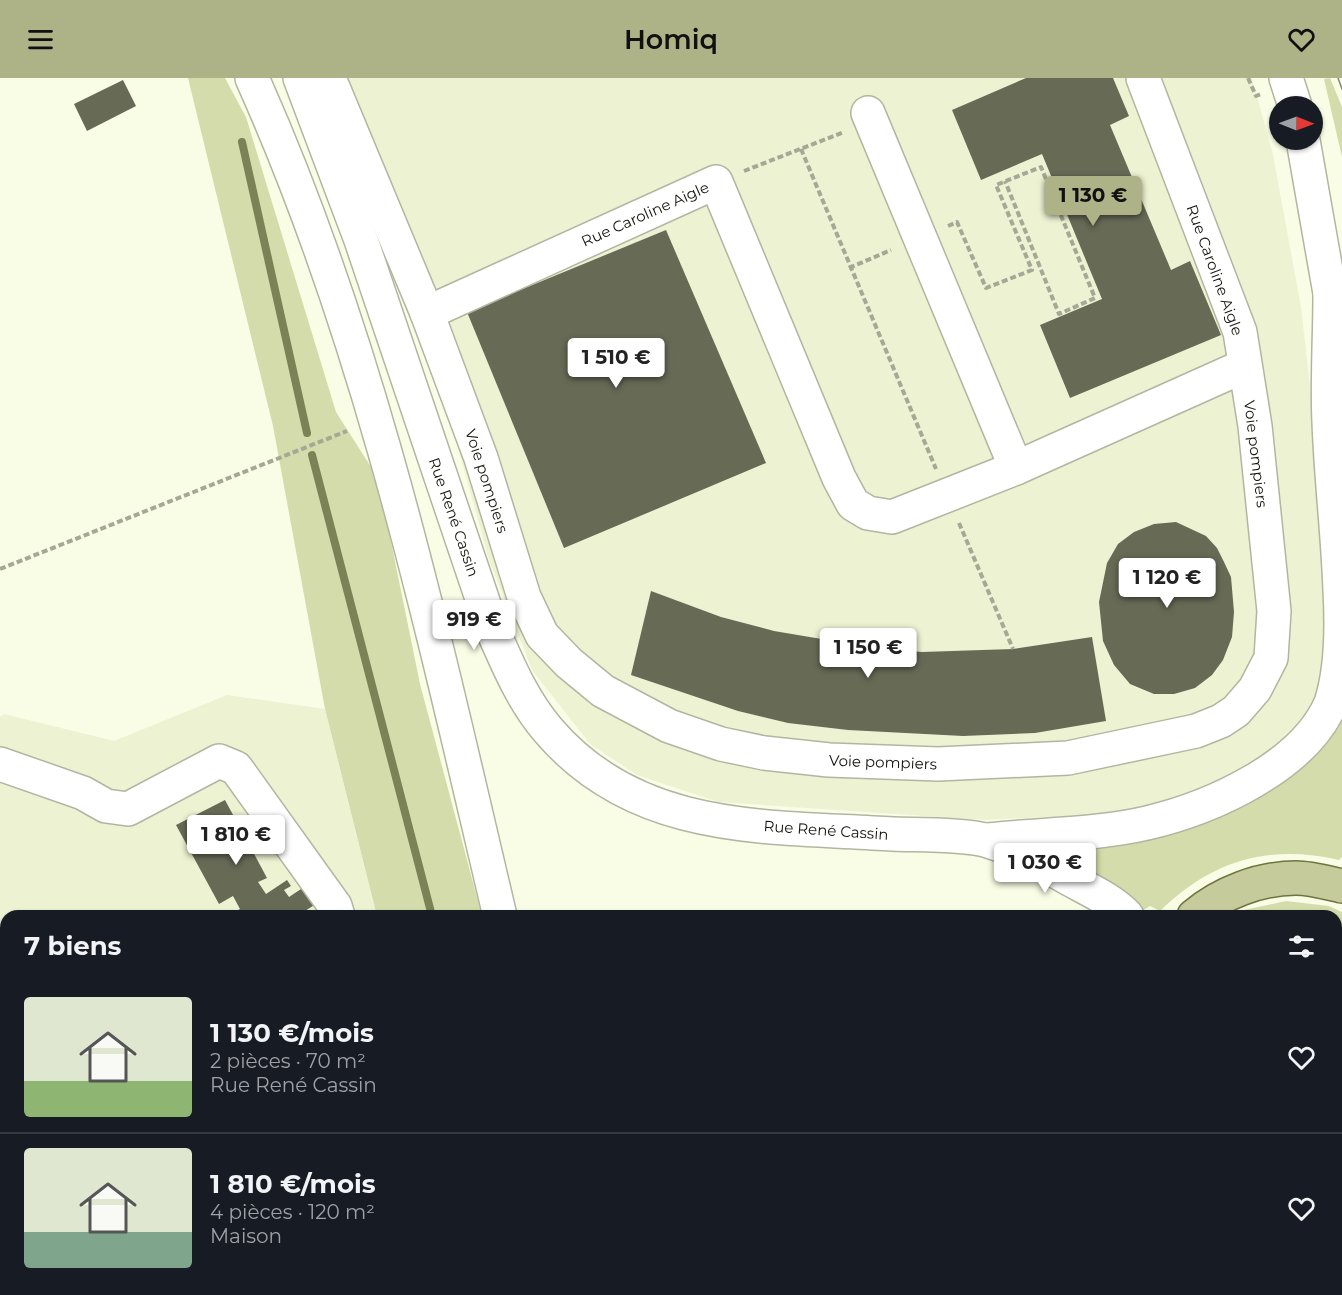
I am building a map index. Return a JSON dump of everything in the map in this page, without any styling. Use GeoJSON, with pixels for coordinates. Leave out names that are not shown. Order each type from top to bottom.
{"type":"FeatureCollection","features":[{"type":"Feature","properties":{"kind":"main road"},"geometry":{"type":"LineString","coordinates":[[1202,910],[1209,904],[1251,884],[1296,878],[1342,886]]}},
{"type":"Feature","properties":{"kind":"street"},"geometry":{"type":"LineString","coordinates":[[252,78],[292,178],[377,421],[417,568],[499,910]]}},
{"type":"Feature","properties":{"kind":"street","name":"Rue René Cassin"},"geometry":{"type":"LineString","coordinates":[[300,78],[361,240],[493,631],[522,693],[547,729],[577,759],[612,785],[652,805],[692,817],[748,825],[987,840],[1051,868],[1104,898],[1119,910]]}},
{"type":"Feature","properties":{"kind":"street"},"geometry":{"type":"LineString","coordinates":[[329,78],[426,313]]}},
{"type":"Feature","properties":{"kind":"street","name":"Rue Caroline Aigle"},"geometry":{"type":"LineString","coordinates":[[426,313],[716,182],[839,478],[853,504],[868,513],[892,517],[1016,468],[1244,366],[1240,332],[1143,78]]}},
{"type":"Feature","properties":{"kind":"street"},"geometry":{"type":"LineString","coordinates":[[1286,78],[1291,96]]}},
{"type":"Feature","properties":{"kind":"street"},"geometry":{"type":"LineString","coordinates":[[870,117],[1016,468]]}},
{"type":"Feature","properties":{"kind":"street"},"geometry":{"type":"LineString","coordinates":[[1306,150],[1342,362]]}},
{"type":"Feature","properties":{"kind":"street"},"geometry":{"type":"LineString","coordinates":[[987,840],[1145,824],[1195,810],[1264,774],[1295,751],[1319,724],[1332,702],[1338,679],[1342,628],[1329,422],[1330,295]]}},
{"type":"Feature","properties":{"kind":"street","name":"Voie pompiers"},"geometry":{"type":"LineString","coordinates":[[426,313],[481,458],[524,597],[542,635],[568,663],[603,691],[669,726],[721,744],[764,753],[829,760],[938,764],[1068,758],[1196,731],[1221,721],[1236,711],[1255,689],[1271,658],[1274,610],[1255,426],[1244,366]]}},
{"type":"Feature","properties":{"kind":"street"},"geometry":{"type":"LineString","coordinates":[[0,764],[83,793],[106,806],[128,809],[219,761],[236,768],[336,910]]}},
{"type":"Feature","properties":{"kind":"path"},"geometry":{"type":"LineString","coordinates":[[716,182],[801,149],[870,117]]}},
{"type":"Feature","properties":{"kind":"path"},"geometry":{"type":"LineString","coordinates":[[801,149],[849,268],[1013,648]]}},
{"type":"Feature","properties":{"kind":"path"},"geometry":{"type":"LineString","coordinates":[[849,268],[957,222],[986,288],[1032,270],[996,185],[1043,165],[1095,298]]}},
{"type":"Feature","properties":{"kind":"path"},"geometry":{"type":"LineString","coordinates":[[1005,181],[1059,314],[1100,296]]}},
{"type":"Feature","properties":{"kind":"path"},"geometry":{"type":"LineString","coordinates":[[0,569],[291,452],[377,421]]}},
{"type":"Feature","properties":{"kind":"shaded area"},"geometry":{"type":"Polygon","coordinates":[[[188,78],[225,78],[246,117],[336,412],[378,478],[420,684],[480,910],[375,910],[325,709],[273,426],[188,78]]]}},
{"type":"Feature","properties":{"kind":"shaded area"},"geometry":{"type":"Polygon","coordinates":[[[318,78],[1252,78],[1269,140],[1269,150],[1272,150],[1273,155],[1301,307],[1320,473],[1328,614],[1325,674],[1312,713],[1281,743],[1248,768],[1206,788],[1160,804],[1103,814],[985,820],[718,802],[637,775],[590,744],[532,670],[489,560],[444,397],[318,78]]]}},
{"type":"Feature","properties":{"kind":"shaded area"},"geometry":{"type":"Polygon","coordinates":[[[1330,78],[1342,107],[1342,157],[1324,79],[1330,78]]]}},
{"type":"Feature","properties":{"kind":"shaded area"},"geometry":{"type":"Polygon","coordinates":[[[227,695],[325,709],[375,910],[0,910],[0,717],[4,714],[114,741],[227,695]]]}},
{"type":"Feature","properties":{"kind":"shaded area"},"geometry":{"type":"Polygon","coordinates":[[[1342,701],[1342,857],[1339,860],[1289,854],[1243,860],[1200,879],[1161,910],[1150,906],[1141,910],[1061,856],[1058,851],[1060,844],[1166,828],[1342,701]]]}},
{"type":"Feature","properties":{"kind":"shaded area"},"geometry":{"type":"Polygon","coordinates":[[[1286,901],[1329,906],[1338,910],[1244,910],[1286,901]]]}},
{"type":"Feature","properties":{"kind":"building"},"geometry":{"type":"Polygon","coordinates":[[[1026,78],[1113,78],[1129,116],[1110,125],[1171,270],[1190,261],[1221,335],[1070,398],[1040,325],[1102,299],[1042,154],[981,180],[952,110],[1026,78]]]}},
{"type":"Feature","properties":{"kind":"building"},"geometry":{"type":"Polygon","coordinates":[[[123,80],[136,106],[87,131],[74,104],[123,80]]]}},
{"type":"Feature","properties":{"kind":"building"},"geometry":{"type":"Polygon","coordinates":[[[666,230],[766,463],[564,548],[467,312],[666,230]]]}},
{"type":"Feature","properties":{"kind":"building"},"geometry":{"type":"Polygon","coordinates":[[[1176,522],[1206,536],[1217,548],[1224,562],[1231,577],[1234,612],[1232,637],[1223,660],[1212,675],[1195,688],[1174,694],[1154,694],[1130,684],[1114,665],[1103,641],[1099,602],[1107,563],[1118,544],[1134,532],[1154,524],[1176,522]]]}},
{"type":"Feature","properties":{"kind":"building"},"geometry":{"type":"Polygon","coordinates":[[[651,591],[721,617],[774,631],[875,648],[922,652],[1013,649],[1092,637],[1106,721],[1035,733],[963,736],[848,730],[788,723],[738,711],[631,675],[651,591]]]}},
{"type":"Feature","properties":{"kind":"building"},"geometry":{"type":"Polygon","coordinates":[[[225,800],[267,878],[258,882],[266,894],[287,880],[291,886],[284,890],[289,897],[304,887],[316,904],[306,910],[238,910],[240,909],[233,896],[219,904],[176,825],[225,800]]]}},
{"type":"Feature","properties":{"kind":"waterway"},"geometry":{"type":"LineString","coordinates":[[242,142],[307,433]]}},
{"type":"Feature","properties":{"kind":"waterway"},"geometry":{"type":"LineString","coordinates":[[312,455],[430,910]]}},
{"type":"Feature","properties":{"kind":"tram line"},"geometry":{"type":"LineString","coordinates":[[1338,78],[1342,89]]}}]}
